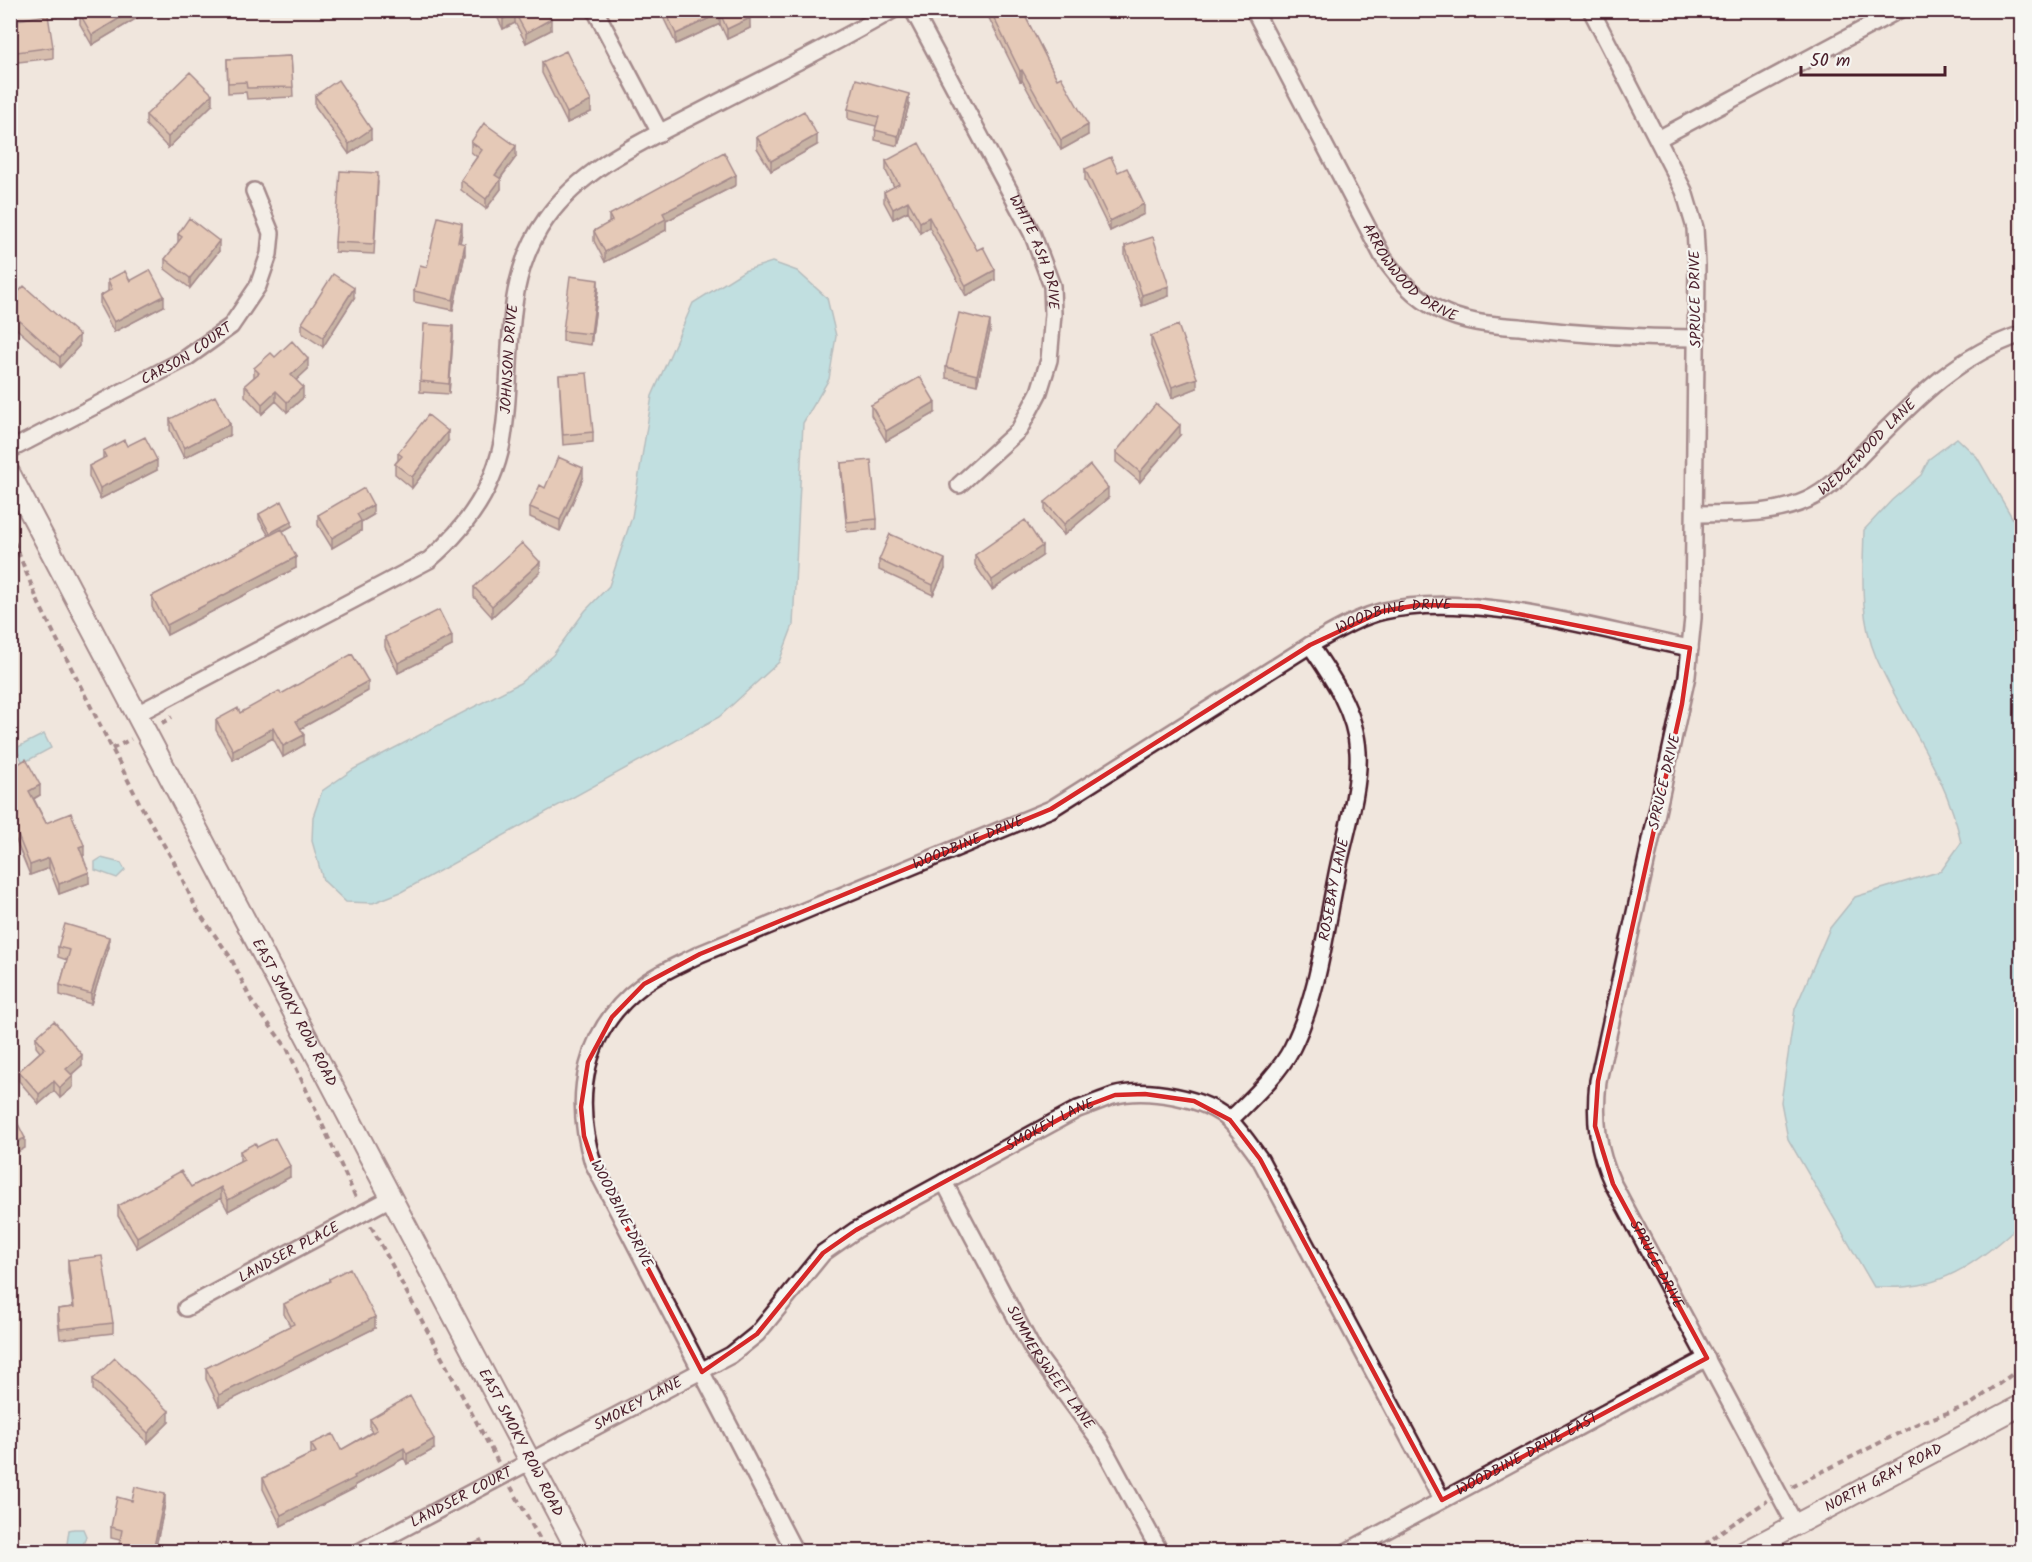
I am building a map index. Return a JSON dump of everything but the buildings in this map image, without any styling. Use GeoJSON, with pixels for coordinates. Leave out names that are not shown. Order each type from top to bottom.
{"type":"FeatureCollection","features":[{"type":"Feature","properties":{"kind":"street"},"geometry":{"type":"LineString","coordinates":[[595,10],[660,133]]}},
{"type":"Feature","properties":{"kind":"street","name":"JOHNSON DRIVE"},"geometry":{"type":"LineString","coordinates":[[137,714],[429,560],[454,538],[476,509],[491,477],[502,444],[513,299],[524,258],[544,221],[561,199],[583,178],[660,133],[892,10]]}},
{"type":"Feature","properties":{"kind":"street","name":"WHITE ASH DRIVE"},"geometry":{"type":"LineString","coordinates":[[913,10],[1032,233],[1052,286],[1053,314],[1049,360],[1039,392],[1019,430],[958,485]]}},
{"type":"Feature","properties":{"kind":"street","name":"ARROWWOOD DRIVE"},"geometry":{"type":"LineString","coordinates":[[1254,10],[1383,256],[1397,277],[1418,296],[1459,319],[1485,324],[1580,334],[1697,338]]}},
{"type":"Feature","properties":{"kind":"street","name":"SPRUCE DRIVE"},"geometry":{"type":"LineString","coordinates":[[1591,10],[1684,191],[1695,228],[1697,338],[1693,618],[1690,648],[1682,704],[1598,1081],[1595,1126],[1603,1163],[1613,1185],[1795,1524]]}},
{"type":"Feature","properties":{"kind":"street"},"geometry":{"type":"LineString","coordinates":[[1658,139],[1899,10]]}},
{"type":"Feature","properties":{"kind":"street","name":"CARSON COURT"},"geometry":{"type":"LineString","coordinates":[[10,450],[185,359],[231,326],[258,286],[269,254],[271,233],[254,191]]}},
{"type":"Feature","properties":{"kind":"street","name":"WEDGEWOOD LANE"},"geometry":{"type":"LineString","coordinates":[[1695,514],[1760,512],[1808,500],[1832,484],[1937,381],[1970,357],[2022,334]]}},
{"type":"Feature","properties":{"kind":"street","name":"EAST SMOKY ROW ROAD"},"geometry":{"type":"LineString","coordinates":[[10,474],[578,1551]]}},
{"type":"Feature","properties":{"kind":"street","name":"WOODBINE DRIVE"},"geometry":{"type":"LineString","coordinates":[[702,1372],[593,1163],[584,1136],[581,1107],[588,1062],[612,1017],[644,984],[700,954],[1052,809],[1310,645],[1354,621],[1383,611],[1419,605],[1479,606],[1690,648]]}},
{"type":"Feature","properties":{"kind":"street","name":"ROSEBAY LANE"},"geometry":{"type":"LineString","coordinates":[[1230,1120],[1269,1079],[1291,1050],[1308,1012],[1354,795],[1358,752],[1353,726],[1337,687],[1310,645]]}},
{"type":"Feature","properties":{"kind":"street","name":"SMOKEY LANE"},"geometry":{"type":"LineString","coordinates":[[531,1461],[731,1355],[757,1334],[823,1253],[856,1230],[1078,1109],[1115,1095],[1170,1095],[1194,1101],[1230,1120],[1260,1159],[1442,1500]]}},
{"type":"Feature","properties":{"kind":"street","name":"SUMMERSWEET LANE"},"geometry":{"type":"LineString","coordinates":[[944,1182],[1033,1350],[1100,1441],[1160,1551]]}},
{"type":"Feature","properties":{"kind":"street","name":"LANDSER PLACE"},"geometry":{"type":"LineString","coordinates":[[186,1308],[392,1198]]}},
{"type":"Feature","properties":{"kind":"street","name":"WOODBINE DRIVE EAST"},"geometry":{"type":"LineString","coordinates":[[1346,1551],[1707,1358]]}},
{"type":"Feature","properties":{"kind":"street"},"geometry":{"type":"LineString","coordinates":[[702,1372],[795,1551]]}},
{"type":"Feature","properties":{"kind":"street","name":"NORTH GRAY ROAD"},"geometry":{"type":"LineString","coordinates":[[1744,1551],[2022,1405]]}},
{"type":"Feature","properties":{"kind":"street","name":"LANDSER COURT"},"geometry":{"type":"LineString","coordinates":[[359,1551],[531,1461]]}},
{"type":"Feature","properties":{"kind":"path"},"geometry":{"type":"LineString","coordinates":[[10,532],[39,604],[112,749],[197,910],[231,958],[252,1002],[287,1048],[356,1198]]}},
{"type":"Feature","properties":{"kind":"path"},"geometry":{"type":"LineString","coordinates":[[112,749],[137,736]]}},
{"type":"Feature","properties":{"kind":"path"},"geometry":{"type":"LineString","coordinates":[[371,1226],[547,1551]]}},
{"type":"Feature","properties":{"kind":"path"},"geometry":{"type":"LineString","coordinates":[[1794,1486],[1919,1423],[1970,1405],[2022,1366]]}},
{"type":"Feature","properties":{"kind":"path"},"geometry":{"type":"LineString","coordinates":[[1697,1551],[1766,1501]]}},
{"type":"Feature","properties":{"kind":"highlighted area"},"geometry":{"type":"Polygon","coordinates":[[[1419,605],[1479,606],[1690,648],[1682,704],[1598,1081],[1595,1126],[1613,1184],[1707,1358],[1442,1500],[1260,1159],[1230,1120],[1194,1101],[1145,1094],[1115,1095],[1078,1109],[856,1230],[823,1253],[757,1334],[702,1372],[593,1163],[584,1136],[581,1107],[588,1062],[612,1017],[644,984],[700,954],[1051,809],[1310,645],[1383,611],[1419,605]]]}},
{"type":"Feature","properties":{"kind":"water"},"geometry":{"type":"Polygon","coordinates":[[[772,262],[797,271],[827,298],[836,336],[829,379],[803,423],[793,625],[779,662],[719,717],[401,892],[373,903],[346,902],[323,880],[312,841],[313,817],[322,791],[354,769],[520,683],[553,655],[585,611],[609,586],[632,517],[652,396],[693,303],[744,271],[772,262]]]}},
{"type":"Feature","properties":{"kind":"water"},"geometry":{"type":"Polygon","coordinates":[[[1957,438],[1977,457],[2021,533],[2021,1223],[1985,1254],[1943,1278],[1907,1287],[1874,1287],[1788,1139],[1781,1102],[1795,1009],[1830,928],[1855,897],[1941,871],[1961,843],[1955,818],[1936,771],[1876,657],[1864,610],[1863,578],[1864,530],[1892,500],[1921,475],[1929,459],[1957,438]]]}},
{"type":"Feature","properties":{"kind":"water"},"geometry":{"type":"Polygon","coordinates":[[[44,734],[51,748],[23,763],[16,748],[44,734]]]}},
{"type":"Feature","properties":{"kind":"water"},"geometry":{"type":"Polygon","coordinates":[[[101,858],[121,863],[125,870],[117,878],[95,870],[95,862],[101,858]]]}},
{"type":"Feature","properties":{"kind":"water"},"geometry":{"type":"Polygon","coordinates":[[[83,1529],[86,1536],[81,1551],[66,1551],[69,1530],[83,1529]]]}}]}
